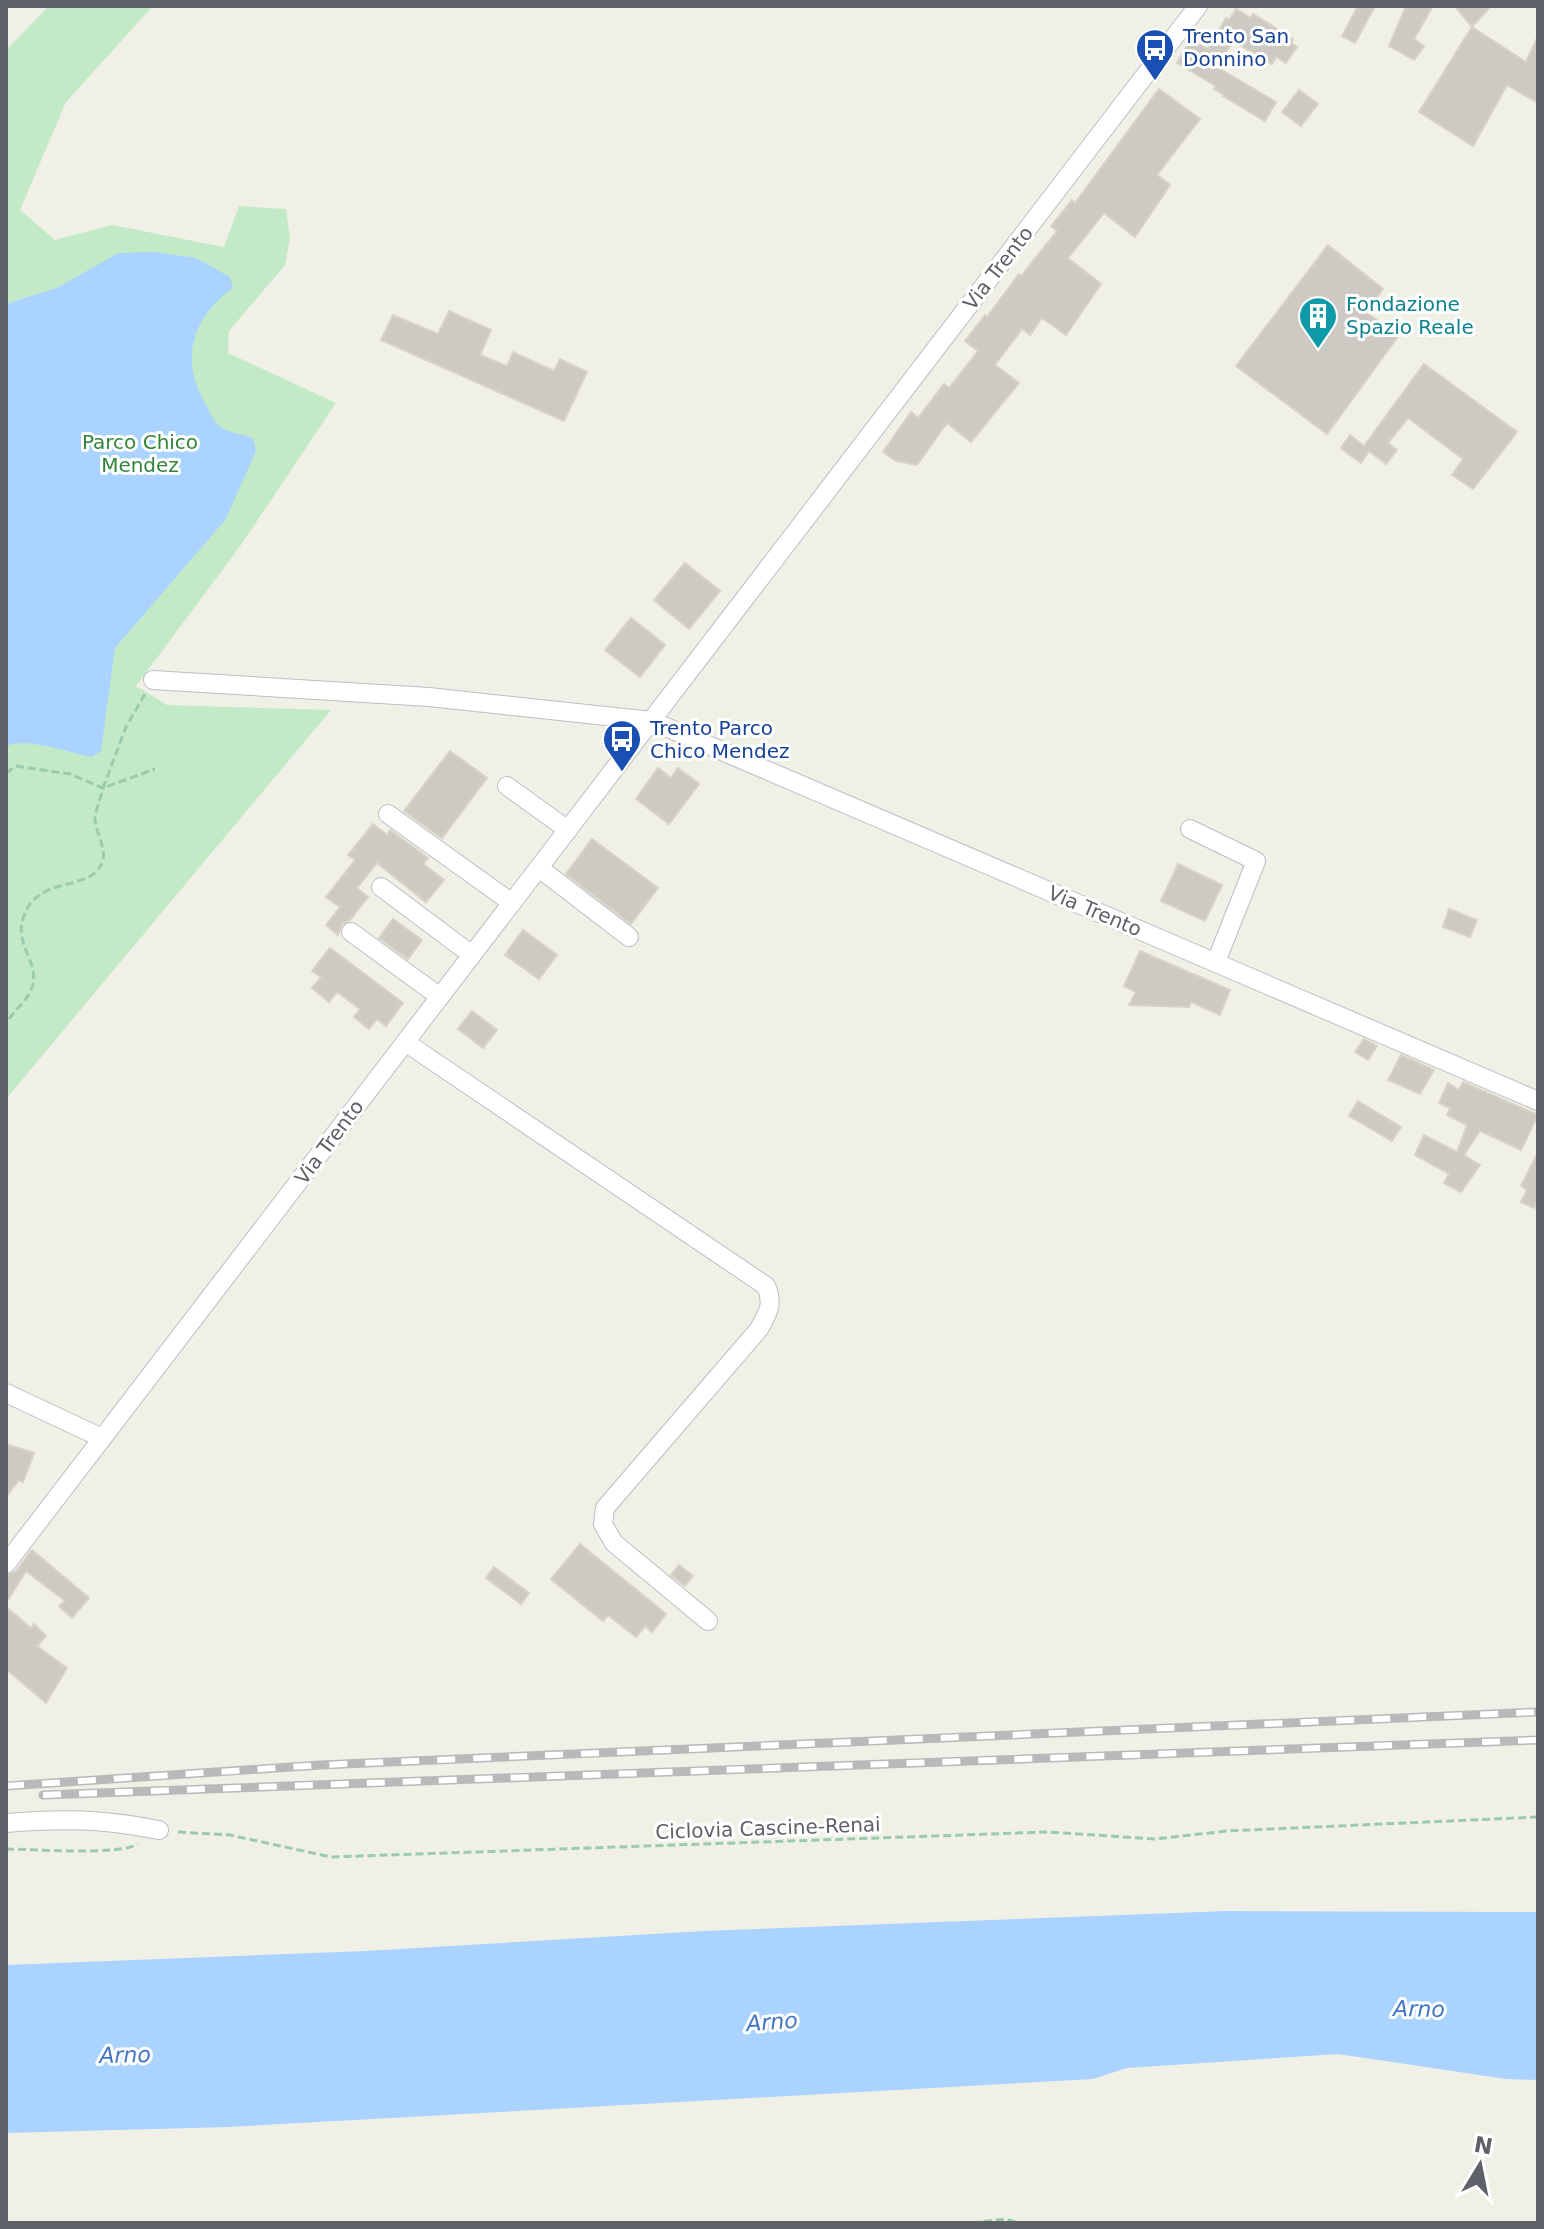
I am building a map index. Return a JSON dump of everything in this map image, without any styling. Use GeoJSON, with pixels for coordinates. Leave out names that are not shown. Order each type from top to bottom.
{"type":"FeatureCollection","features":[{"type":"Feature","properties":{"kind":"street","name":"Via Trento"},"geometry":{"type":"LineString","coordinates":[[6,1564],[1198,6]]}},
{"type":"Feature","properties":{"kind":"street"},"geometry":{"type":"LineString","coordinates":[[153,680],[429,697],[652,721]]}},
{"type":"Feature","properties":{"kind":"street","name":"Via Trento"},"geometry":{"type":"LineString","coordinates":[[652,721],[1538,1101]]}},
{"type":"Feature","properties":{"kind":"street"},"geometry":{"type":"LineString","coordinates":[[507,786],[568,830]]}},
{"type":"Feature","properties":{"kind":"street"},"geometry":{"type":"LineString","coordinates":[[388,814],[512,903]]}},
{"type":"Feature","properties":{"kind":"street"},"geometry":{"type":"LineString","coordinates":[[1190,829],[1256,861],[1216,962]]}},
{"type":"Feature","properties":{"kind":"street"},"geometry":{"type":"LineString","coordinates":[[539,868],[629,937]]}},
{"type":"Feature","properties":{"kind":"street"},"geometry":{"type":"LineString","coordinates":[[381,887],[472,955]]}},
{"type":"Feature","properties":{"kind":"street"},"geometry":{"type":"LineString","coordinates":[[352,940],[437,1001]]}},
{"type":"Feature","properties":{"kind":"street"},"geometry":{"type":"LineString","coordinates":[[405,1042],[766,1286],[771,1298],[769,1312],[759,1329],[605,1508],[603,1524],[614,1543],[708,1621]]}},
{"type":"Feature","properties":{"kind":"street"},"geometry":{"type":"LineString","coordinates":[[6,1393],[102,1438]]}},
{"type":"Feature","properties":{"kind":"street"},"geometry":{"type":"LineString","coordinates":[[6,1823],[52,1819],[114,1821],[159,1830]]}},
{"type":"Feature","properties":{"kind":"path"},"geometry":{"type":"LineString","coordinates":[[6,1024],[29,995],[33,983],[33,969],[22,943],[25,913],[34,899],[50,887],[86,880],[103,860],[95,819],[103,788],[126,727],[153,680]]}},
{"type":"Feature","properties":{"kind":"path"},"geometry":{"type":"LineString","coordinates":[[6,773],[16,766],[70,774],[103,788],[155,769]]}},
{"type":"Feature","properties":{"kind":"path","name":"Ciclovia Cascine-Renai"},"geometry":{"type":"LineString","coordinates":[[159,1830],[230,1835],[331,1857],[1048,1832],[1155,1839],[1227,1831],[1538,1817]]}},
{"type":"Feature","properties":{"kind":"path"},"geometry":{"type":"LineString","coordinates":[[6,1849],[132,1849],[159,1830]]}},
{"type":"Feature","properties":{"kind":"path"},"geometry":{"type":"LineString","coordinates":[[972,2223],[1005,2219],[1020,2223]]}},
{"type":"Feature","properties":{"kind":"green space","name":"Parco Chico Mendez"},"geometry":{"type":"Polygon","coordinates":[[[49,6],[153,6],[66,102],[20,210],[55,240],[112,225],[224,247],[239,206],[286,209],[290,238],[285,265],[229,331],[228,353],[336,403],[241,545],[136,686],[167,705],[331,710],[6,1099],[6,50],[49,6]]]}},
{"type":"Feature","properties":{"kind":"water"},"geometry":{"type":"Polygon","coordinates":[[[154,252],[196,258],[230,277],[233,288],[208,312],[194,340],[193,370],[197,387],[216,423],[253,438],[256,451],[226,519],[115,648],[101,751],[92,757],[37,744],[6,746],[6,304],[59,287],[118,253],[154,252]]]}},
{"type":"Feature","properties":{"kind":"water","name":"Arno"},"geometry":{"type":"Polygon","coordinates":[[[1227,1911],[1538,1912],[1538,2080],[1506,2079],[1338,2054],[1127,2068],[1093,2079],[229,2127],[6,2133],[6,1965],[366,1951],[704,1931],[1227,1911]]]}},
{"type":"Feature","properties":{"kind":"building"},"geometry":{"type":"Polygon","coordinates":[[[1358,6],[1375,6],[1355,43],[1342,36],[1358,6]]]}},
{"type":"Feature","properties":{"kind":"building"},"geometry":{"type":"Polygon","coordinates":[[[1406,6],[1433,6],[1414,39],[1424,46],[1414,60],[1389,46],[1406,6]]]}},
{"type":"Feature","properties":{"kind":"building"},"geometry":{"type":"Polygon","coordinates":[[[1455,6],[1491,6],[1472,27],[1455,6]]]}},
{"type":"Feature","properties":{"kind":"building"},"geometry":{"type":"Polygon","coordinates":[[[1236,9],[1251,18],[1253,14],[1279,30],[1293,39],[1291,43],[1297,47],[1286,63],[1276,57],[1272,64],[1233,41],[1217,67],[1276,102],[1265,121],[1177,63],[1191,39],[1208,49],[1226,18],[1229,20],[1236,9]]]}},
{"type":"Feature","properties":{"kind":"building"},"geometry":{"type":"Polygon","coordinates":[[[1472,27],[1526,62],[1538,36],[1538,103],[1507,85],[1473,146],[1419,112],[1472,27]]]}},
{"type":"Feature","properties":{"kind":"building"},"geometry":{"type":"Polygon","coordinates":[[[1159,89],[1200,119],[1157,175],[1170,185],[1135,237],[1104,213],[1068,258],[1101,284],[1066,335],[1042,318],[1030,335],[1022,329],[995,365],[1019,383],[971,442],[947,423],[917,465],[896,461],[883,452],[911,412],[918,418],[944,384],[949,388],[978,351],[965,341],[1057,231],[1051,226],[1072,200],[1075,203],[1159,89]]]}},
{"type":"Feature","properties":{"kind":"building"},"geometry":{"type":"Polygon","coordinates":[[[1299,90],[1318,104],[1301,126],[1282,112],[1299,90]]]}},
{"type":"Feature","properties":{"kind":"building","name":"Fondazione Spazio Reale"},"geometry":{"type":"Polygon","coordinates":[[[1328,245],[1383,289],[1367,313],[1399,335],[1327,434],[1236,366],[1328,245]]]}},
{"type":"Feature","properties":{"kind":"building"},"geometry":{"type":"Polygon","coordinates":[[[449,311],[491,330],[480,355],[507,366],[513,352],[554,371],[560,359],[587,372],[564,421],[381,340],[393,315],[438,334],[449,311]]]}},
{"type":"Feature","properties":{"kind":"building"},"geometry":{"type":"Polygon","coordinates":[[[1424,364],[1517,432],[1473,489],[1452,475],[1463,459],[1408,418],[1388,443],[1397,450],[1386,464],[1369,451],[1361,463],[1341,448],[1350,435],[1364,446],[1424,364]]]}},
{"type":"Feature","properties":{"kind":"building"},"geometry":{"type":"Polygon","coordinates":[[[685,563],[720,591],[689,629],[654,600],[685,563]]]}},
{"type":"Feature","properties":{"kind":"building"},"geometry":{"type":"Polygon","coordinates":[[[631,618],[665,645],[640,677],[605,650],[631,618]]]}},
{"type":"Feature","properties":{"kind":"building"},"geometry":{"type":"Polygon","coordinates":[[[450,751],[487,778],[442,838],[404,811],[450,751]]]}},
{"type":"Feature","properties":{"kind":"building"},"geometry":{"type":"Polygon","coordinates":[[[658,768],[671,778],[678,768],[699,784],[669,824],[636,799],[658,768]]]}},
{"type":"Feature","properties":{"kind":"building"},"geometry":{"type":"Polygon","coordinates":[[[373,824],[387,835],[390,830],[428,858],[423,864],[444,880],[426,902],[377,863],[357,888],[368,897],[350,920],[342,924],[338,935],[326,925],[340,907],[326,897],[355,860],[348,855],[373,824]]]}},
{"type":"Feature","properties":{"kind":"building"},"geometry":{"type":"Polygon","coordinates":[[[592,839],[658,888],[631,924],[566,874],[592,839]]]}},
{"type":"Feature","properties":{"kind":"building"},"geometry":{"type":"Polygon","coordinates":[[[1178,864],[1222,885],[1205,921],[1161,901],[1178,864]]]}},
{"type":"Feature","properties":{"kind":"building"},"geometry":{"type":"Polygon","coordinates":[[[1449,909],[1477,920],[1470,937],[1443,927],[1449,909]]]}},
{"type":"Feature","properties":{"kind":"building"},"geometry":{"type":"Polygon","coordinates":[[[393,919],[422,940],[408,959],[379,938],[393,919]]]}},
{"type":"Feature","properties":{"kind":"building"},"geometry":{"type":"Polygon","coordinates":[[[523,930],[557,955],[539,979],[505,955],[523,930]]]}},
{"type":"Feature","properties":{"kind":"building"},"geometry":{"type":"Polygon","coordinates":[[[330,948],[403,1003],[386,1026],[377,1019],[369,1029],[354,1017],[360,1009],[337,992],[329,1002],[312,988],[321,977],[312,971],[330,948]]]}},
{"type":"Feature","properties":{"kind":"building"},"geometry":{"type":"Polygon","coordinates":[[[1140,951],[1230,990],[1220,1015],[1191,1002],[1189,1007],[1129,1005],[1136,992],[1124,986],[1140,951]]]}},
{"type":"Feature","properties":{"kind":"building"},"geometry":{"type":"Polygon","coordinates":[[[472,1011],[497,1030],[483,1048],[458,1029],[472,1011]]]}},
{"type":"Feature","properties":{"kind":"building"},"geometry":{"type":"Polygon","coordinates":[[[1364,1039],[1377,1046],[1368,1060],[1355,1052],[1364,1039]]]}},
{"type":"Feature","properties":{"kind":"building"},"geometry":{"type":"Polygon","coordinates":[[[1401,1055],[1434,1070],[1420,1094],[1388,1080],[1401,1055]]]}},
{"type":"Feature","properties":{"kind":"building"},"geometry":{"type":"Polygon","coordinates":[[[1463,1082],[1538,1115],[1521,1150],[1480,1131],[1464,1155],[1480,1165],[1461,1192],[1444,1183],[1449,1174],[1415,1155],[1424,1135],[1457,1152],[1467,1125],[1447,1115],[1450,1108],[1439,1103],[1448,1083],[1459,1090],[1463,1082]]]}},
{"type":"Feature","properties":{"kind":"building"},"geometry":{"type":"Polygon","coordinates":[[[1358,1101],[1401,1127],[1392,1141],[1349,1116],[1358,1101]]]}},
{"type":"Feature","properties":{"kind":"building"},"geometry":{"type":"Polygon","coordinates":[[[1538,1152],[1538,1200],[1534,1208],[1521,1202],[1527,1190],[1521,1186],[1538,1152]]]}},
{"type":"Feature","properties":{"kind":"building"},"geometry":{"type":"Polygon","coordinates":[[[6,1444],[34,1453],[23,1482],[19,1480],[6,1497],[6,1444]]]}},
{"type":"Feature","properties":{"kind":"building"},"geometry":{"type":"Polygon","coordinates":[[[580,1544],[666,1614],[652,1632],[645,1626],[636,1637],[608,1615],[603,1621],[551,1579],[580,1544]]]}},
{"type":"Feature","properties":{"kind":"building"},"geometry":{"type":"Polygon","coordinates":[[[32,1550],[89,1598],[72,1618],[59,1606],[65,1601],[26,1571],[6,1603],[6,1576],[16,1571],[32,1550]]]}},
{"type":"Feature","properties":{"kind":"building"},"geometry":{"type":"Polygon","coordinates":[[[679,1565],[693,1576],[685,1586],[671,1575],[679,1565]]]}},
{"type":"Feature","properties":{"kind":"building"},"geometry":{"type":"Polygon","coordinates":[[[494,1567],[529,1593],[521,1604],[486,1578],[494,1567]]]}},
{"type":"Feature","properties":{"kind":"building"},"geometry":{"type":"Polygon","coordinates":[[[6,1607],[31,1628],[34,1624],[46,1636],[37,1646],[67,1668],[46,1703],[6,1669],[6,1607]]]}},
{"type":"Feature","properties":{"kind":"railway"},"geometry":{"type":"LineString","coordinates":[[6,1786],[321,1765],[1538,1712]]}},
{"type":"Feature","properties":{"kind":"railway"},"geometry":{"type":"LineString","coordinates":[[43,1795],[1538,1740]]}},
{"type":"Feature","properties":{"kind":"place","name":"Trento San Donnino"},"geometry":{"type":"Point","coordinates":[1155,82]}},
{"type":"Feature","properties":{"kind":"place","name":"Fondazione Spazio Reale"},"geometry":{"type":"Point","coordinates":[1318,350]}},
{"type":"Feature","properties":{"kind":"place","name":"Trento Parco Chico Mendez"},"geometry":{"type":"Point","coordinates":[622,773]}}]}
